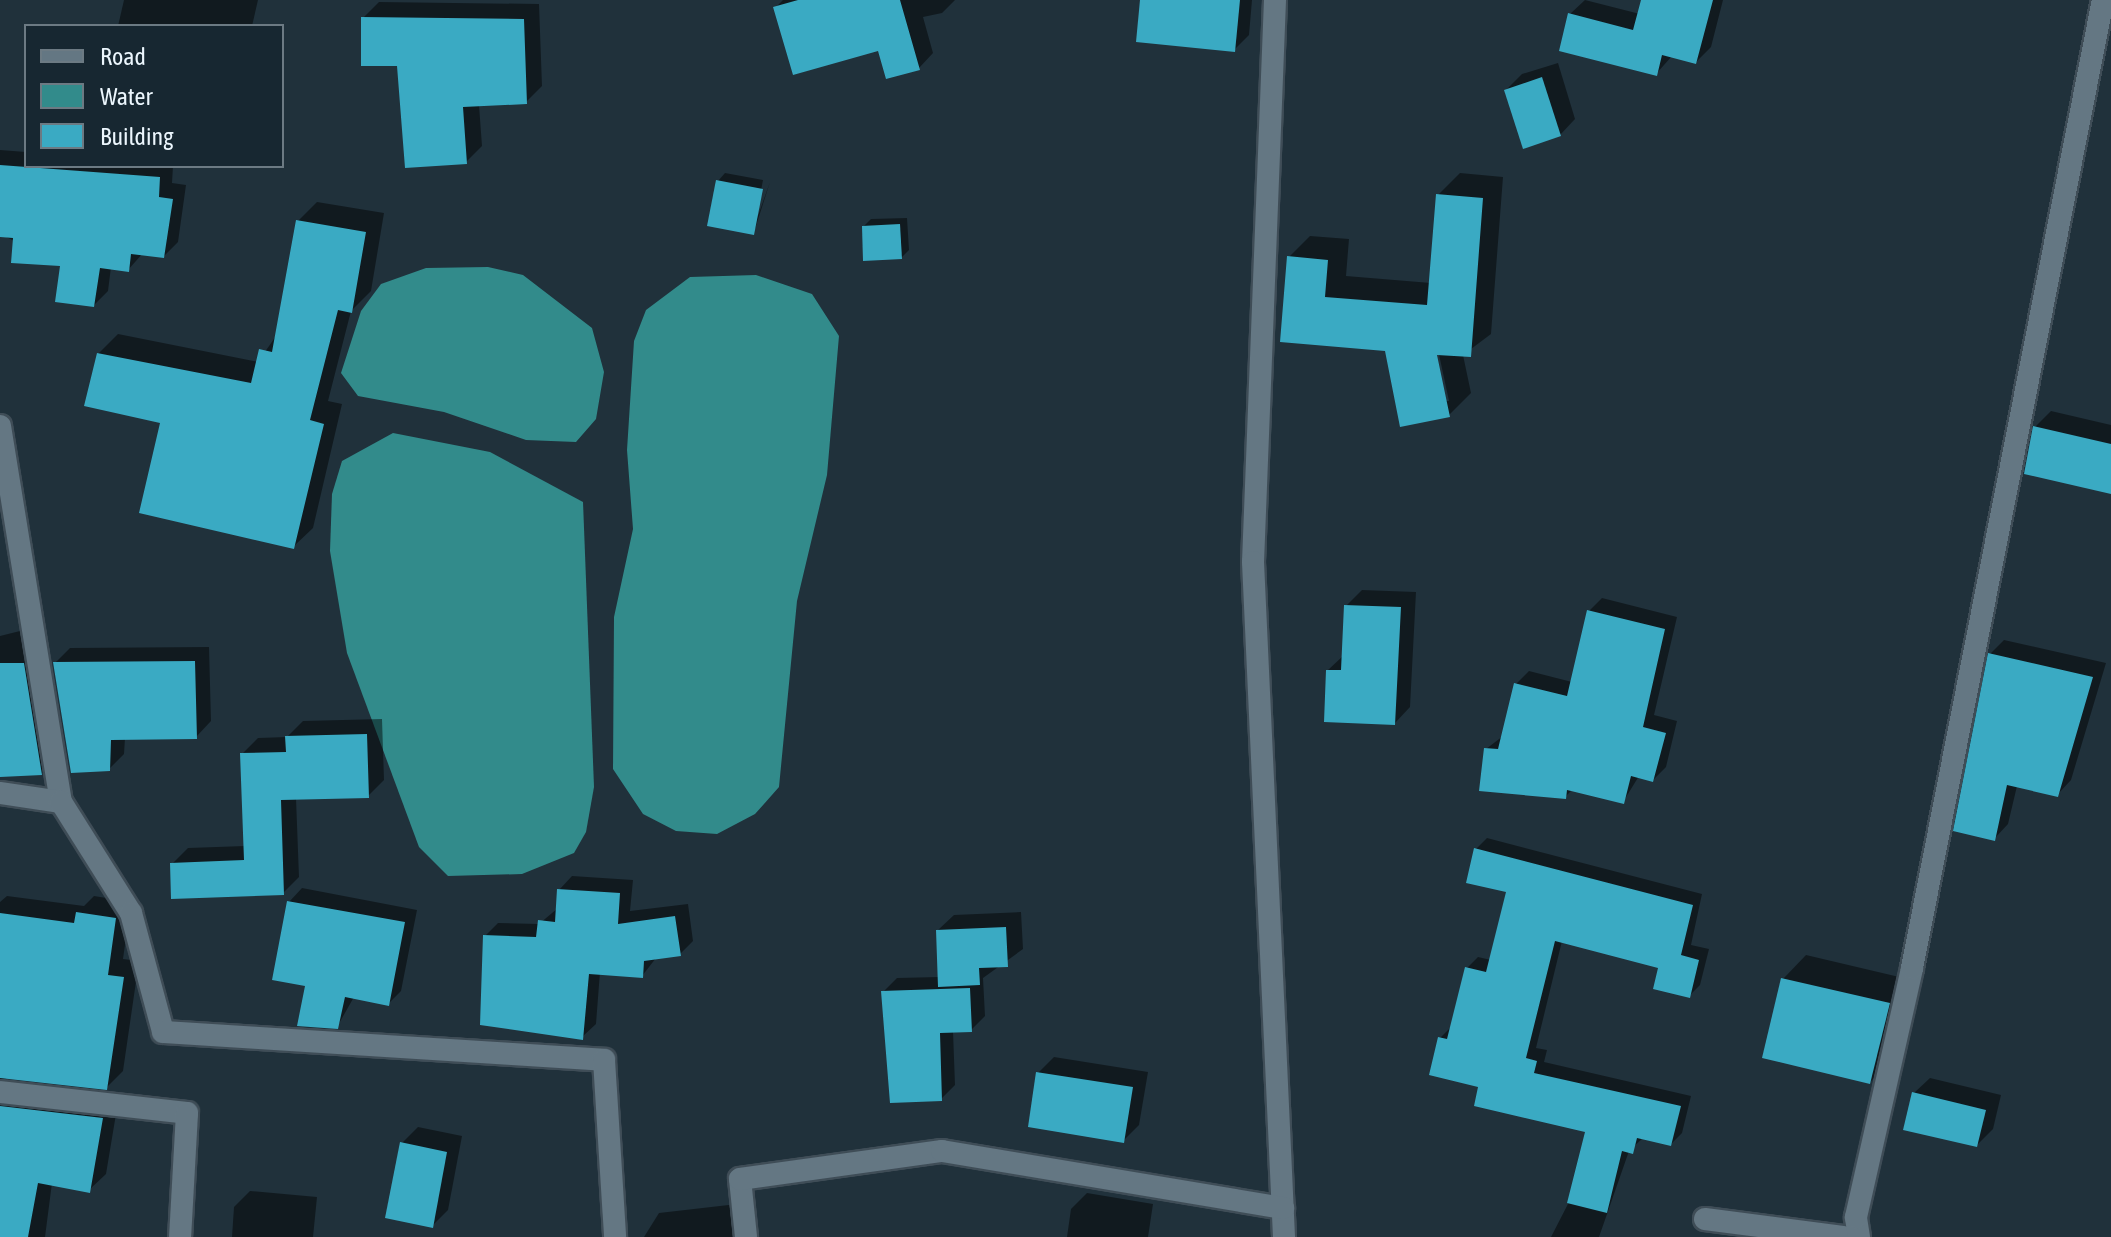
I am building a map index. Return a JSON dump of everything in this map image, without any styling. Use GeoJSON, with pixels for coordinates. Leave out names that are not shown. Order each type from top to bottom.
{"type":"FeatureCollection","features":[{"type":"Feature","properties":{"kind":"street"},"geometry":{"type":"LineString","coordinates":[[1275,0],[1253,562],[1284,1237]]}},
{"type":"Feature","properties":{"kind":"street"},"geometry":{"type":"LineString","coordinates":[[1859,1237],[1856,1217],[1912,968],[2103,0]]}},
{"type":"Feature","properties":{"kind":"street"},"geometry":{"type":"LineString","coordinates":[[0,426],[61,802],[131,913],[163,1032],[604,1060],[615,1237]]}},
{"type":"Feature","properties":{"kind":"street"},"geometry":{"type":"LineString","coordinates":[[0,793],[61,802]]}},
{"type":"Feature","properties":{"kind":"street"},"geometry":{"type":"LineString","coordinates":[[0,1092],[187,1113],[180,1237]]}},
{"type":"Feature","properties":{"kind":"street"},"geometry":{"type":"LineString","coordinates":[[746,1237],[740,1179],[942,1151],[1283,1208]]}},
{"type":"Feature","properties":{"kind":"street"},"geometry":{"type":"LineString","coordinates":[[1705,1219],[1843,1237]]}},
{"type":"Feature","properties":{"kind":"water"},"geometry":{"type":"Polygon","coordinates":[[[488,267],[523,275],[592,328],[604,372],[596,419],[576,442],[526,440],[444,412],[358,396],[341,373],[361,311],[381,284],[426,268],[488,267]]]}},
{"type":"Feature","properties":{"kind":"water"},"geometry":{"type":"Polygon","coordinates":[[[756,275],[812,294],[839,336],[827,475],[797,601],[779,787],[755,814],[717,834],[676,831],[643,814],[613,769],[614,617],[633,529],[627,450],[634,341],[646,310],[690,277],[756,275]]]}},
{"type":"Feature","properties":{"kind":"water"},"geometry":{"type":"Polygon","coordinates":[[[393,433],[490,452],[583,502],[594,787],[586,832],[574,853],[522,874],[448,876],[419,847],[347,653],[330,551],[332,494],[342,461],[393,433]]]}},
{"type":"Feature","properties":{"kind":"building"},"geometry":{"type":"Polygon","coordinates":[[[798,0],[900,0],[920,70],[886,79],[878,51],[793,75],[773,7],[798,0]]]}},
{"type":"Feature","properties":{"kind":"building"},"geometry":{"type":"Polygon","coordinates":[[[1140,0],[1240,0],[1235,52],[1136,42],[1140,0]]]}},
{"type":"Feature","properties":{"kind":"building"},"geometry":{"type":"Polygon","coordinates":[[[1641,0],[1713,0],[1696,64],[1662,55],[1657,76],[1559,51],[1568,13],[1633,30],[1641,0]]]}},
{"type":"Feature","properties":{"kind":"building"},"geometry":{"type":"Polygon","coordinates":[[[361,17],[524,19],[527,104],[463,107],[467,164],[405,168],[397,66],[361,66],[361,17]]]}},
{"type":"Feature","properties":{"kind":"building"},"geometry":{"type":"Polygon","coordinates":[[[1542,77],[1561,136],[1523,149],[1504,90],[1542,77]]]}},
{"type":"Feature","properties":{"kind":"building"},"geometry":{"type":"Polygon","coordinates":[[[0,165],[160,177],[159,197],[173,199],[164,258],[131,254],[129,272],[100,268],[94,307],[55,302],[60,266],[11,263],[13,238],[0,237],[0,165]]]}},
{"type":"Feature","properties":{"kind":"building"},"geometry":{"type":"Polygon","coordinates":[[[716,180],[763,189],[754,235],[707,226],[716,180]]]}},
{"type":"Feature","properties":{"kind":"building"},"geometry":{"type":"Polygon","coordinates":[[[1436,194],[1483,198],[1471,357],[1437,355],[1450,417],[1400,427],[1385,351],[1280,342],[1287,256],[1328,260],[1325,297],[1427,305],[1436,194]]]}},
{"type":"Feature","properties":{"kind":"building"},"geometry":{"type":"Polygon","coordinates":[[[296,220],[366,232],[352,313],[338,310],[310,420],[324,424],[294,549],[139,513],[160,423],[84,406],[97,353],[251,383],[259,349],[272,352],[296,220]]]}},
{"type":"Feature","properties":{"kind":"building"},"geometry":{"type":"Polygon","coordinates":[[[900,224],[902,259],[863,261],[862,226],[900,224]]]}},
{"type":"Feature","properties":{"kind":"building"},"geometry":{"type":"Polygon","coordinates":[[[2033,426],[2111,444],[2111,494],[2024,474],[2033,426]]]}},
{"type":"Feature","properties":{"kind":"building"},"geometry":{"type":"Polygon","coordinates":[[[1344,605],[1401,607],[1395,725],[1324,722],[1326,670],[1341,670],[1344,605]]]}},
{"type":"Feature","properties":{"kind":"building"},"geometry":{"type":"Polygon","coordinates":[[[1587,610],[1665,629],[1643,727],[1666,733],[1653,782],[1631,776],[1624,804],[1567,790],[1566,799],[1479,791],[1484,748],[1498,749],[1514,683],[1567,696],[1587,610]]]}},
{"type":"Feature","properties":{"kind":"building"},"geometry":{"type":"Polygon","coordinates":[[[1988,653],[2093,677],[2058,797],[2007,785],[1995,841],[1953,831],[1988,653]]]}},
{"type":"Feature","properties":{"kind":"building"},"geometry":{"type":"Polygon","coordinates":[[[195,661],[197,739],[111,740],[110,771],[71,773],[53,662],[195,661]]]}},
{"type":"Feature","properties":{"kind":"building"},"geometry":{"type":"Polygon","coordinates":[[[0,663],[24,663],[42,775],[0,777],[0,663]]]}},
{"type":"Feature","properties":{"kind":"building"},"geometry":{"type":"Polygon","coordinates":[[[367,734],[369,798],[281,800],[284,895],[171,899],[170,863],[244,860],[240,753],[286,752],[285,736],[367,734]]]}},
{"type":"Feature","properties":{"kind":"building"},"geometry":{"type":"Polygon","coordinates":[[[1474,848],[1693,905],[1681,955],[1699,960],[1690,998],[1653,989],[1658,968],[1555,941],[1526,1058],[1537,1061],[1534,1073],[1681,1106],[1671,1146],[1637,1138],[1633,1154],[1622,1151],[1607,1213],[1567,1203],[1585,1132],[1474,1106],[1478,1087],[1429,1075],[1438,1037],[1447,1039],[1465,967],[1486,972],[1506,892],[1466,883],[1474,848]]]}},
{"type":"Feature","properties":{"kind":"building"},"geometry":{"type":"Polygon","coordinates":[[[557,889],[620,893],[618,924],[675,916],[681,956],[644,961],[643,978],[589,974],[583,1040],[480,1025],[483,935],[536,937],[538,920],[555,922],[557,889]]]}},
{"type":"Feature","properties":{"kind":"building"},"geometry":{"type":"Polygon","coordinates":[[[287,901],[405,922],[389,1006],[345,997],[338,1029],[297,1026],[305,986],[272,980],[287,901]]]}},
{"type":"Feature","properties":{"kind":"building"},"geometry":{"type":"Polygon","coordinates":[[[76,912],[116,918],[108,975],[124,977],[107,1090],[0,1078],[0,913],[74,923],[76,912]]]}},
{"type":"Feature","properties":{"kind":"building"},"geometry":{"type":"Polygon","coordinates":[[[1006,927],[1008,967],[979,968],[980,985],[938,987],[936,930],[1006,927]]]}},
{"type":"Feature","properties":{"kind":"building"},"geometry":{"type":"Polygon","coordinates":[[[1781,978],[1890,1003],[1870,1084],[1762,1058],[1781,978]]]}},
{"type":"Feature","properties":{"kind":"building"},"geometry":{"type":"Polygon","coordinates":[[[970,988],[972,1032],[940,1033],[942,1101],[890,1103],[881,991],[970,988]]]}},
{"type":"Feature","properties":{"kind":"building"},"geometry":{"type":"Polygon","coordinates":[[[1036,1072],[1133,1087],[1124,1143],[1028,1127],[1036,1072]]]}},
{"type":"Feature","properties":{"kind":"building"},"geometry":{"type":"Polygon","coordinates":[[[1912,1092],[1986,1110],[1977,1147],[1903,1130],[1912,1092]]]}},
{"type":"Feature","properties":{"kind":"building"},"geometry":{"type":"Polygon","coordinates":[[[0,1106],[103,1118],[90,1193],[38,1183],[28,1237],[0,1237],[0,1106]]]}},
{"type":"Feature","properties":{"kind":"building"},"geometry":{"type":"Polygon","coordinates":[[[400,1142],[447,1152],[433,1228],[385,1218],[400,1142]]]}}]}
